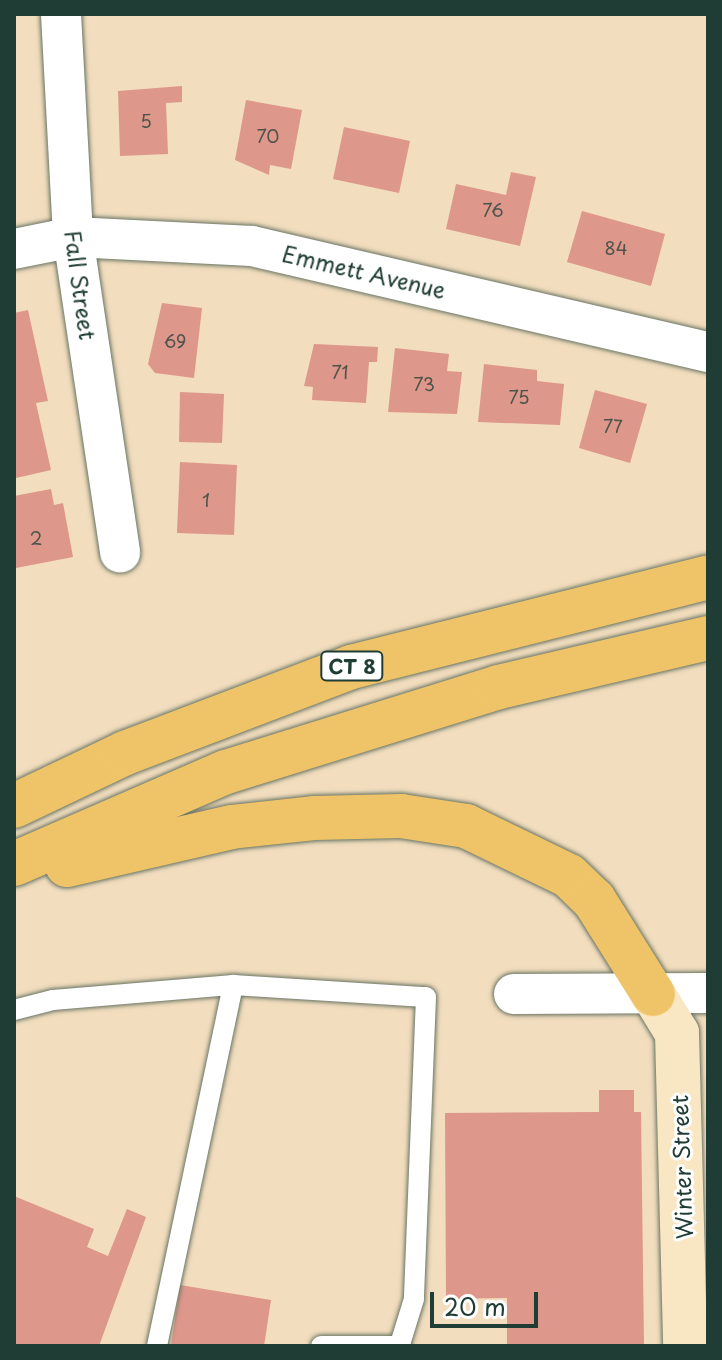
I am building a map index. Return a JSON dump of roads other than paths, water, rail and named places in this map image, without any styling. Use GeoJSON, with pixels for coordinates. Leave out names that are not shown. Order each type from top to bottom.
{"type":"FeatureCollection","features":[{"type":"Feature","properties":{"kind":"highway","name":"CT 8"},"geometry":{"type":"LineString","coordinates":[[14,806],[125,753],[351,667],[708,577]]}},
{"type":"Feature","properties":{"kind":"highway"},"geometry":{"type":"LineString","coordinates":[[14,864],[226,772],[499,687],[708,638]]}},
{"type":"Feature","properties":{"kind":"highway"},"geometry":{"type":"LineString","coordinates":[[14,876],[231,827],[358,815],[436,819],[493,833],[569,876],[594,900],[653,994]]}},
{"type":"Feature","properties":{"kind":"main road","name":"Winter Street"},"geometry":{"type":"LineString","coordinates":[[653,994],[677,1033],[685,1346]]}},
{"type":"Feature","properties":{"kind":"street","name":"Fall Street"},"geometry":{"type":"LineString","coordinates":[[61,14],[73,237],[120,553]]}},
{"type":"Feature","properties":{"kind":"street","name":"Emmett Avenue"},"geometry":{"type":"LineString","coordinates":[[14,249],[73,237],[252,246],[708,352]]}},
{"type":"Feature","properties":{"kind":"street"},"geometry":{"type":"LineString","coordinates":[[514,994],[708,993]]}},
{"type":"Feature","properties":{"kind":"lane"},"geometry":{"type":"LineString","coordinates":[[157,1346],[233,985]]}},
{"type":"Feature","properties":{"kind":"lane"},"geometry":{"type":"LineString","coordinates":[[14,1010],[53,1000],[233,985],[426,997],[414,1299],[401,1343],[321,1346]]}}]}
